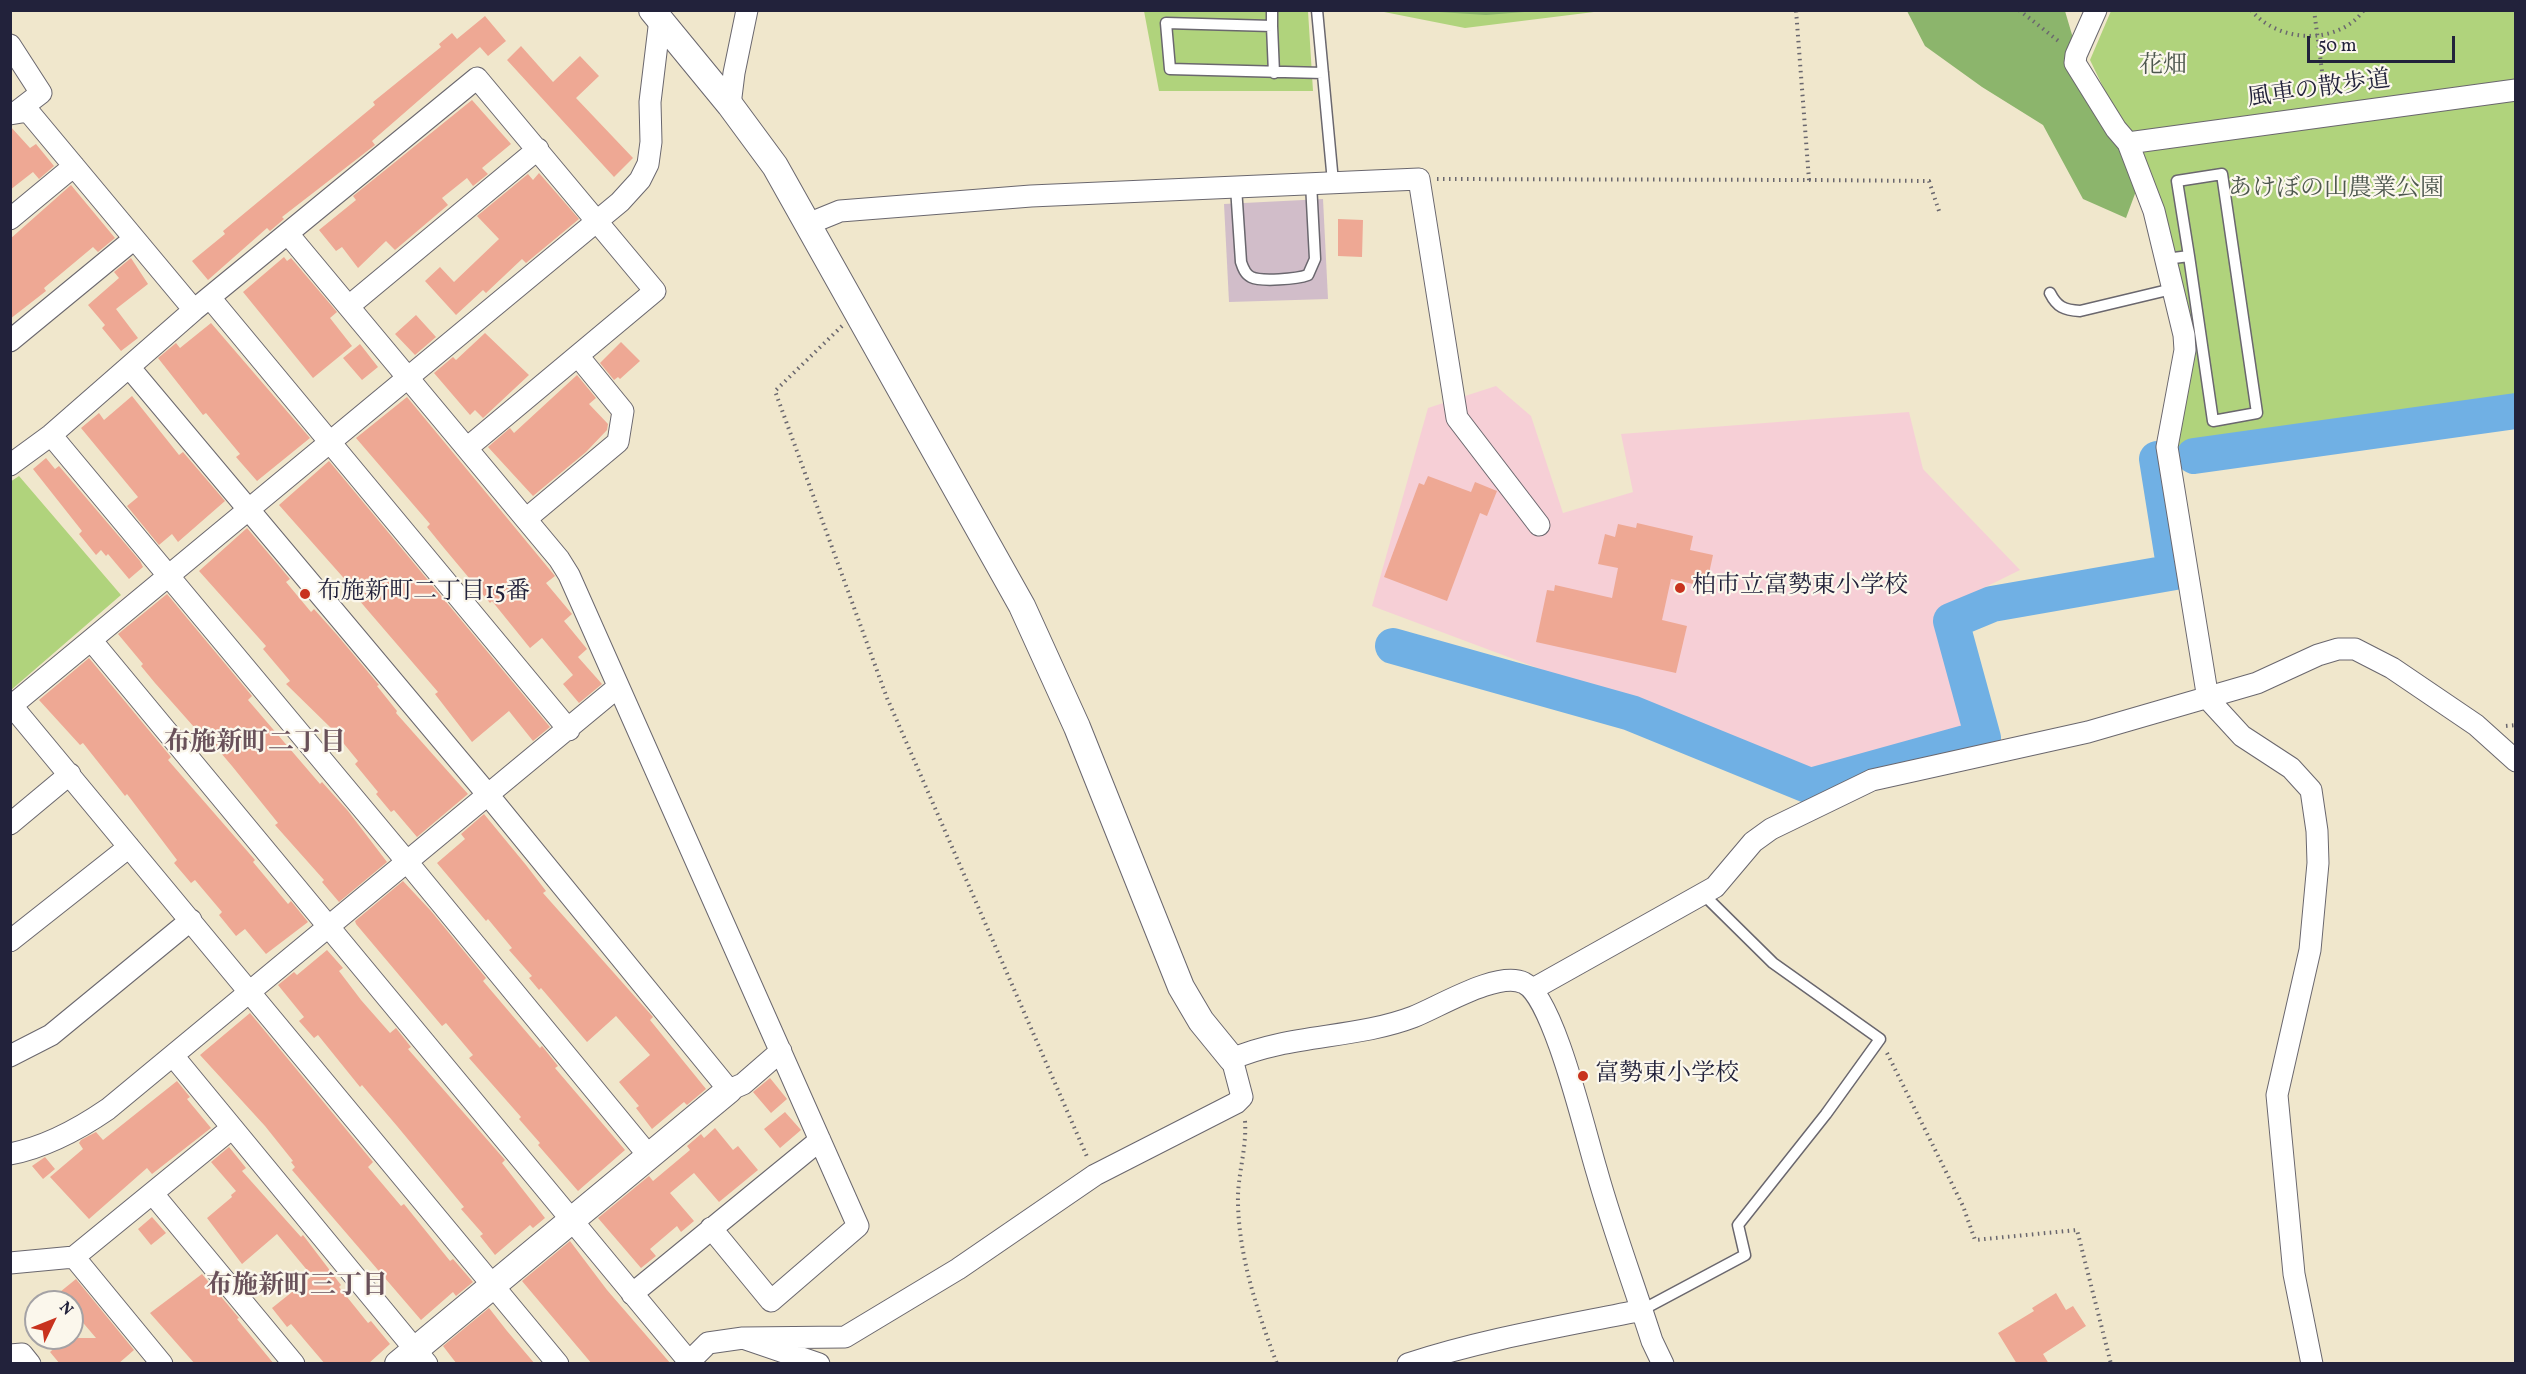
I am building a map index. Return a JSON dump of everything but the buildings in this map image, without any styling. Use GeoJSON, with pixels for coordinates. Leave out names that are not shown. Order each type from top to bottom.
{"type":"FeatureCollection","features":[{"type":"Feature","properties":{"kind":"street"},"geometry":{"type":"LineString","coordinates":[[730,105],[747,10]]}},
{"type":"Feature","properties":{"kind":"street"},"geometry":{"type":"LineString","coordinates":[[2096,10],[2076,55],[2075,63],[2116,129],[2128,143],[2154,211],[2185,350],[2167,447],[2208,699],[2242,736],[2291,768],[2311,790],[2317,831],[2318,863],[2310,950],[2277,1095],[2293,1262],[2312,1364]]}},
{"type":"Feature","properties":{"kind":"street"},"geometry":{"type":"LineString","coordinates":[[91,640],[690,1363],[708,1343],[743,1338],[845,1337],[958,1269],[1095,1175],[1236,1104],[1242,1097],[1232,1059],[1202,1021],[1181,987],[1077,727],[1022,606],[775,166],[730,105],[656,15]]}},
{"type":"Feature","properties":{"kind":"street"},"geometry":{"type":"LineString","coordinates":[[558,1364],[70,774],[11,707],[620,202],[640,180],[648,164],[651,142],[650,102],[656,15]]}},
{"type":"Feature","properties":{"kind":"street"},"geometry":{"type":"LineString","coordinates":[[10,45],[41,93],[13,114]]}},
{"type":"Feature","properties":{"kind":"street"},"geometry":{"type":"LineString","coordinates":[[10,465],[51,435],[202,304],[477,78],[655,291],[467,448]]}},
{"type":"Feature","properties":{"kind":"street","name":"風車の散歩道"},"geometry":{"type":"LineString","coordinates":[[2128,143],[2516,90]]}},
{"type":"Feature","properties":{"kind":"street"},"geometry":{"type":"LineString","coordinates":[[13,114],[28,111],[134,239],[202,304],[329,442],[568,730]]}},
{"type":"Feature","properties":{"kind":"street"},"geometry":{"type":"LineString","coordinates":[[349,306],[538,149]]}},
{"type":"Feature","properties":{"kind":"street"},"geometry":{"type":"LineString","coordinates":[[10,219],[74,166]]}},
{"type":"Feature","properties":{"kind":"street"},"geometry":{"type":"LineString","coordinates":[[808,224],[840,212],[950,202],[1419,178],[1457,418],[1539,525]]}},
{"type":"Feature","properties":{"kind":"street"},"geometry":{"type":"LineString","coordinates":[[288,234],[467,448],[569,575],[858,1226],[771,1301],[711,1228]]}},
{"type":"Feature","properties":{"kind":"street"},"geometry":{"type":"LineString","coordinates":[[10,341],[134,239]]}},
{"type":"Feature","properties":{"kind":"street"},"geometry":{"type":"LineString","coordinates":[[525,519],[618,442],[623,411],[578,356]]}},
{"type":"Feature","properties":{"kind":"street"},"geometry":{"type":"LineString","coordinates":[[129,367],[489,796],[729,1090]]}},
{"type":"Feature","properties":{"kind":"street"},"geometry":{"type":"LineString","coordinates":[[51,435],[649,1156]]}},
{"type":"Feature","properties":{"kind":"street"},"geometry":{"type":"LineString","coordinates":[[1533,989],[1714,887],[1753,842],[1771,829],[1872,780],[2088,732],[2208,699],[2258,683],[2318,655],[2338,649],[2355,649],[2392,668],[2476,725],[2516,761]]}},
{"type":"Feature","properties":{"kind":"street"},"geometry":{"type":"LineString","coordinates":[[10,1154],[49,1142],[108,1110],[618,687]]}},
{"type":"Feature","properties":{"kind":"street"},"geometry":{"type":"LineString","coordinates":[[10,824],[70,774]]}},
{"type":"Feature","properties":{"kind":"street"},"geometry":{"type":"LineString","coordinates":[[10,941],[129,847]]}},
{"type":"Feature","properties":{"kind":"street"},"geometry":{"type":"LineString","coordinates":[[10,1056],[51,1035],[191,920]]}},
{"type":"Feature","properties":{"kind":"street"},"geometry":{"type":"LineString","coordinates":[[1232,1059],[1286,1042],[1392,1024],[1501,981],[1514,980],[1533,989],[1563,1055],[1596,1172],[1642,1310],[1663,1364]]}},
{"type":"Feature","properties":{"kind":"street"},"geometry":{"type":"LineString","coordinates":[[174,1057],[413,1359],[493,1284],[729,1090],[742,1084],[781,1051]]}},
{"type":"Feature","properties":{"kind":"street"},"geometry":{"type":"LineString","coordinates":[[10,1263],[74,1257],[232,1128]]}},
{"type":"Feature","properties":{"kind":"street"},"geometry":{"type":"LineString","coordinates":[[632,1294],[820,1140]]}},
{"type":"Feature","properties":{"kind":"street"},"geometry":{"type":"LineString","coordinates":[[153,1194],[294,1364]]}},
{"type":"Feature","properties":{"kind":"street"},"geometry":{"type":"LineString","coordinates":[[74,1257],[162,1364]]}},
{"type":"Feature","properties":{"kind":"street"},"geometry":{"type":"LineString","coordinates":[[1408,1364],[1493,1341],[1642,1310]]}},
{"type":"Feature","properties":{"kind":"street"},"geometry":{"type":"LineString","coordinates":[[743,1338],[819,1364]]}},
{"type":"Feature","properties":{"kind":"street"},"geometry":{"type":"LineString","coordinates":[[10,1355],[22,1354],[30,1364]]}},
{"type":"Feature","properties":{"kind":"lane"},"geometry":{"type":"LineString","coordinates":[[1272,10],[1274,73]]}},
{"type":"Feature","properties":{"kind":"lane"},"geometry":{"type":"LineString","coordinates":[[1317,10],[1333,182]]}},
{"type":"Feature","properties":{"kind":"lane"},"geometry":{"type":"LineString","coordinates":[[1272,26],[1166,23],[1170,69],[1323,73]]}},
{"type":"Feature","properties":{"kind":"lane"},"geometry":{"type":"LineString","coordinates":[[2222,174],[2257,413],[2213,421],[2189,256],[2177,182],[2222,174]]}},
{"type":"Feature","properties":{"kind":"lane"},"geometry":{"type":"LineString","coordinates":[[1236,187],[1240,262],[1244,271],[1257,279],[1300,278],[1308,275],[1315,259],[1311,183]]}},
{"type":"Feature","properties":{"kind":"lane"},"geometry":{"type":"LineString","coordinates":[[2166,259],[2189,256]]}},
{"type":"Feature","properties":{"kind":"lane"},"geometry":{"type":"LineString","coordinates":[[2050,292],[2055,303],[2065,310],[2080,311],[2172,289]]}},
{"type":"Feature","properties":{"kind":"lane"},"geometry":{"type":"LineString","coordinates":[[1642,1310],[1745,1255],[1738,1225],[1826,1114],[1880,1039],[1773,963],[1703,894]]}},
{"type":"Feature","properties":{"kind":"path"},"geometry":{"type":"LineString","coordinates":[[1797,10],[1809,180]]}},
{"type":"Feature","properties":{"kind":"path"},"geometry":{"type":"LineString","coordinates":[[2019,10],[2076,55]]}},
{"type":"Feature","properties":{"kind":"path"},"geometry":{"type":"LineString","coordinates":[[2251,10],[2272,28],[2294,36],[2318,36],[2341,29],[2364,10]]}},
{"type":"Feature","properties":{"kind":"path"},"geometry":{"type":"LineString","coordinates":[[2314,10],[2325,94]]}},
{"type":"Feature","properties":{"kind":"path"},"geometry":{"type":"LineString","coordinates":[[1419,178],[1929,181],[1939,211]]}},
{"type":"Feature","properties":{"kind":"path"},"geometry":{"type":"LineString","coordinates":[[858,311],[775,391],[887,698],[1095,1175]]}},
{"type":"Feature","properties":{"kind":"path"},"geometry":{"type":"LineString","coordinates":[[1880,1039],[1963,1206],[1975,1240],[2077,1230],[2111,1364]]}},
{"type":"Feature","properties":{"kind":"path"},"geometry":{"type":"LineString","coordinates":[[1242,1097],[1246,1131],[1238,1186],[1240,1232],[1256,1306],[1277,1364]]}},
{"type":"Feature","properties":{"kind":"shaded area"},"geometry":{"type":"Polygon","coordinates":[[[1323,199],[1328,299],[1229,302],[1224,204],[1323,199]]]}},
{"type":"Feature","properties":{"kind":"shaded area","name":"柏市立富勢東小学校"},"geometry":{"type":"Polygon","coordinates":[[[1496,386],[1531,416],[1563,513],[1633,492],[1621,434],[1909,412],[1923,469],[2020,570],[1935,612],[1967,736],[1818,773],[1372,606],[1428,408],[1496,386]]]}},
{"type":"Feature","properties":{"kind":"green space"},"geometry":{"type":"Polygon","coordinates":[[[1537,10],[1486,15],[1423,11],[1537,10]]]}},
{"type":"Feature","properties":{"kind":"green space"},"geometry":{"type":"Polygon","coordinates":[[[1144,11],[1308,11],[1313,91],[1159,91],[1144,11]]]}},
{"type":"Feature","properties":{"kind":"green space"},"geometry":{"type":"Polygon","coordinates":[[[1379,11],[1602,11],[1465,28],[1379,11]]]}},
{"type":"Feature","properties":{"kind":"green space"},"geometry":{"type":"Polygon","coordinates":[[[1907,11],[2065,11],[2083,72],[2139,183],[2126,218],[2083,199],[2043,125],[1982,87],[1925,46],[1907,11]]]}},
{"type":"Feature","properties":{"kind":"green space","name":"あけぼの山農業公園"},"geometry":{"type":"Polygon","coordinates":[[[2111,11],[2515,11],[2515,406],[2175,449],[2187,342],[2117,116],[2090,60],[2111,11]]]}},
{"type":"Feature","properties":{"kind":"green space"},"geometry":{"type":"Polygon","coordinates":[[[19,476],[121,595],[11,690],[10,482],[19,476]]]}},
{"type":"Feature","properties":{"kind":"waterway"},"geometry":{"type":"LineString","coordinates":[[2194,456],[2516,411]]}},
{"type":"Feature","properties":{"kind":"waterway"},"geometry":{"type":"LineString","coordinates":[[1393,646],[1631,713],[1810,786],[1983,738],[1951,621],[1992,604],[2175,572],[2157,459]]}},
{"type":"Feature","properties":{"kind":"place","name":"柏市立富勢東小学校"},"geometry":{"type":"Point","coordinates":[1680,588]}},
{"type":"Feature","properties":{"kind":"place","name":"布施新町二丁目15番"},"geometry":{"type":"Point","coordinates":[305,594]}},
{"type":"Feature","properties":{"kind":"place","name":"富勢東小学校"},"geometry":{"type":"Point","coordinates":[1583,1076]}},
{"type":"Feature","properties":{"kind":"district","name":"布施新町二丁目"},"geometry":{"type":"Point","coordinates":[255,745]}},
{"type":"Feature","properties":{"kind":"district","name":"布施新町三丁目"},"geometry":{"type":"Point","coordinates":[297,1288]}},
{"type":"Feature","properties":{"kind":"park label","name":"花畑"},"geometry":{"type":"Point","coordinates":[2163,68]}}]}
